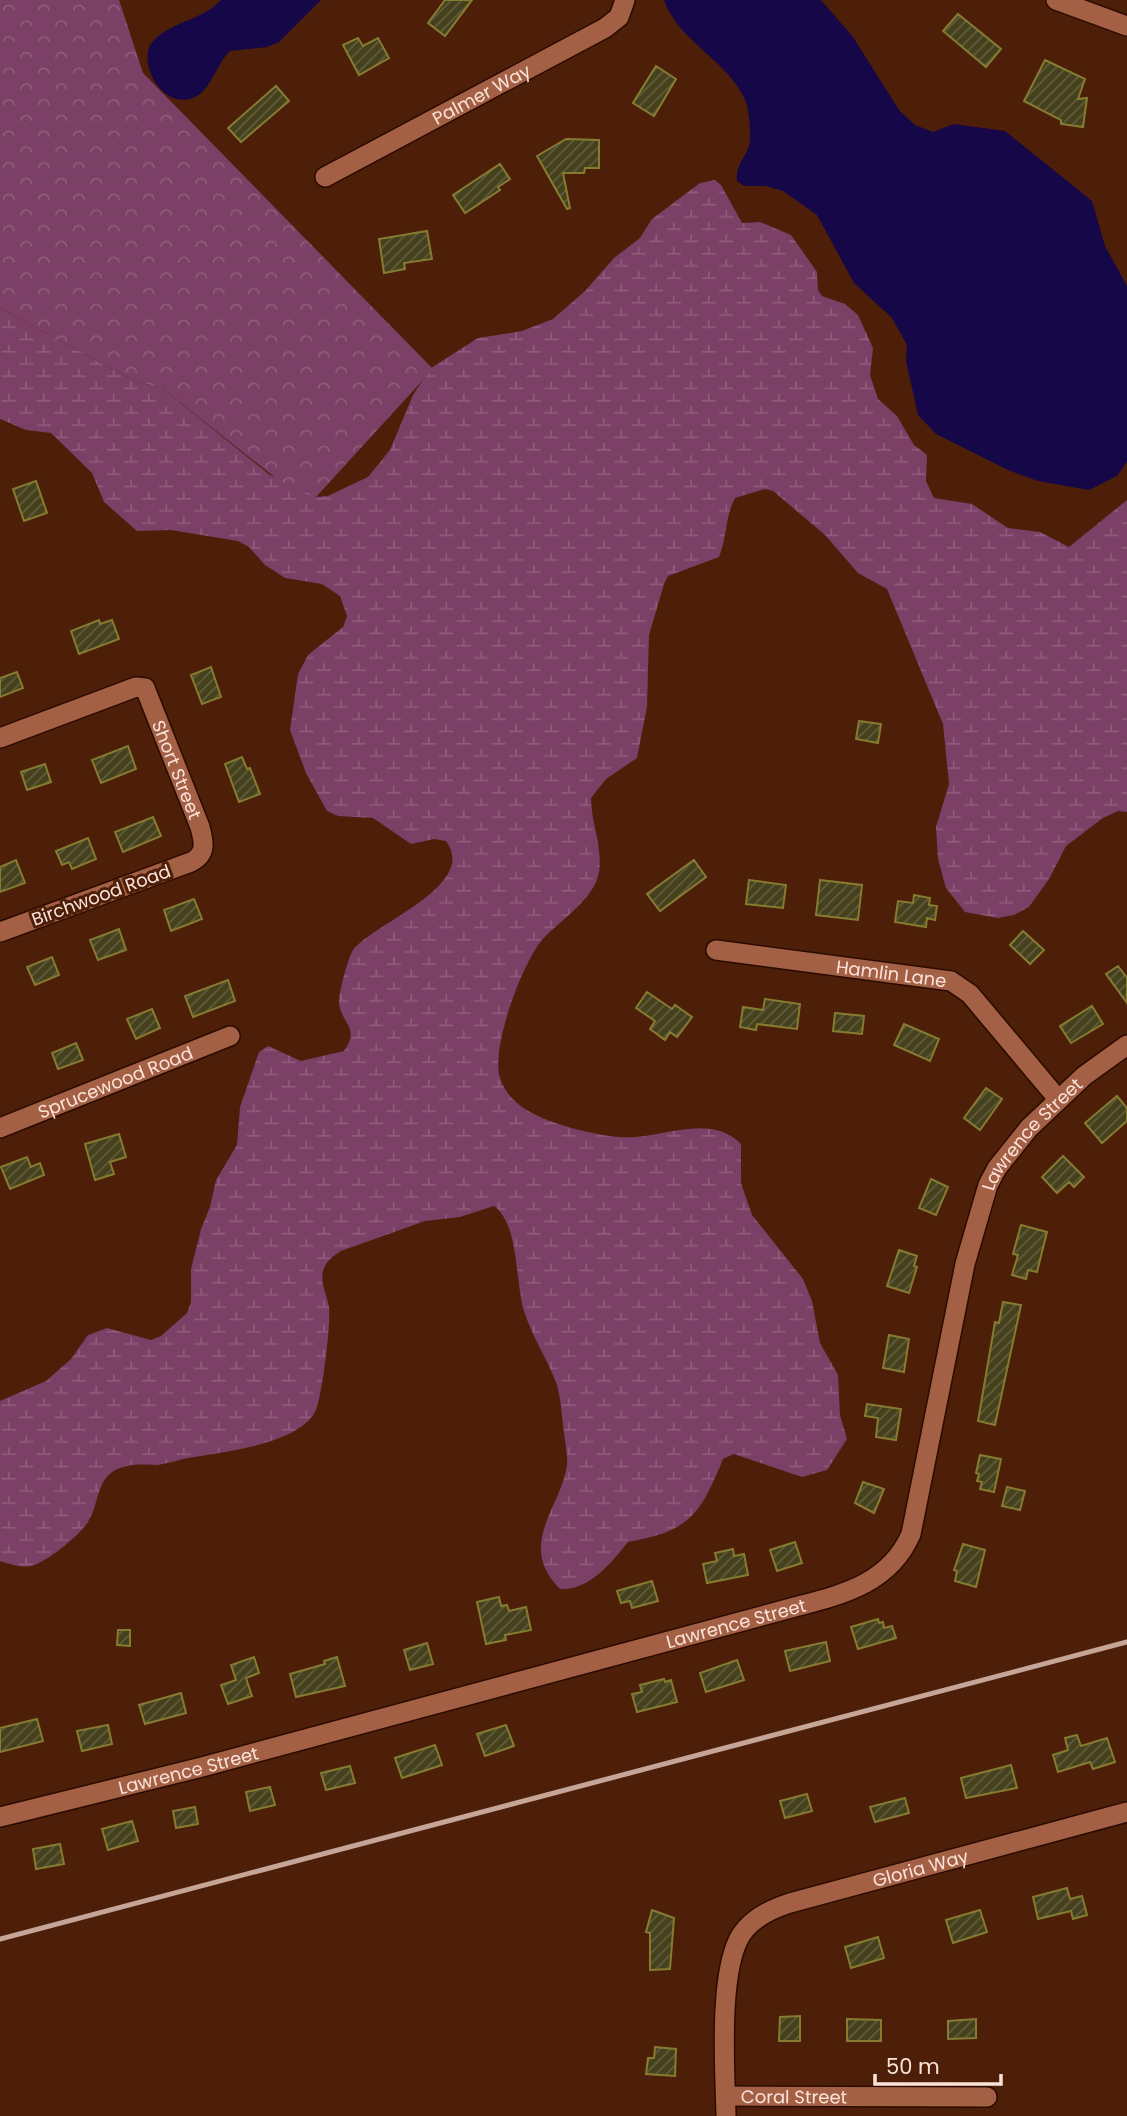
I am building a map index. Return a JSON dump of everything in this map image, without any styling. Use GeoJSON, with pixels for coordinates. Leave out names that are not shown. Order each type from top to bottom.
{"type":"FeatureCollection","features":[{"type":"Feature","properties":{"kind":"street","name":"Palmer Way"},"geometry":{"type":"LineString","coordinates":[[325,177],[605,28],[619,17],[625,0]]}},
{"type":"Feature","properties":{"kind":"street"},"geometry":{"type":"LineString","coordinates":[[1056,0],[1127,26]]}},
{"type":"Feature","properties":{"kind":"street","name":"Short Street"},"geometry":{"type":"LineString","coordinates":[[0,738],[140,687],[147,689],[200,827],[204,846],[201,856]]}},
{"type":"Feature","properties":{"kind":"street","name":"Birchwood Road"},"geometry":{"type":"LineString","coordinates":[[0,932],[169,871],[201,856]]}},
{"type":"Feature","properties":{"kind":"street","name":"Hamlin Lane"},"geometry":{"type":"LineString","coordinates":[[716,950],[951,981],[970,994],[1058,1099]]}},
{"type":"Feature","properties":{"kind":"street","name":"Sprucewood Road"},"geometry":{"type":"LineString","coordinates":[[0,1128],[230,1036]]}},
{"type":"Feature","properties":{"kind":"street","name":"Lawrence Street"},"geometry":{"type":"LineString","coordinates":[[0,1817],[202,1767],[802,1605],[848,1592],[877,1578],[894,1563],[911,1534],[965,1264],[985,1195],[1009,1150],[1058,1099],[1127,1045]]}},
{"type":"Feature","properties":{"kind":"street","name":"Gloria Way"},"geometry":{"type":"LineString","coordinates":[[726,2096],[727,1991],[733,1954],[750,1925],[790,1902],[1127,1812]]}},
{"type":"Feature","properties":{"kind":"street"},"geometry":{"type":"LineString","coordinates":[[726,2096],[726,2116]]}},
{"type":"Feature","properties":{"kind":"street","name":"Coral Street"},"geometry":{"type":"LineString","coordinates":[[726,2096],[987,2097]]}},
{"type":"Feature","properties":{"kind":"green space"},"geometry":{"type":"Polygon","coordinates":[[[0,0],[119,0],[143,73],[433,369],[316,497],[291,490],[163,389],[130,379],[0,308],[0,0]]]}},
{"type":"Feature","properties":{"kind":"green space"},"geometry":{"type":"Polygon","coordinates":[[[715,180],[721,185],[742,223],[760,222],[791,235],[817,272],[818,290],[822,296],[845,304],[858,315],[873,348],[870,375],[878,399],[897,416],[914,445],[927,455],[926,481],[934,498],[972,504],[1008,528],[1040,532],[1069,547],[1127,500],[1127,812],[1118,811],[1103,818],[1066,846],[1049,879],[1029,907],[1014,915],[998,918],[965,912],[946,888],[938,859],[936,827],[949,784],[943,724],[887,589],[858,573],[825,535],[773,491],[765,489],[735,498],[729,512],[719,557],[668,576],[664,584],[649,635],[647,707],[637,758],[606,779],[591,798],[600,863],[596,882],[584,900],[534,951],[518,985],[505,1024],[498,1060],[500,1078],[512,1099],[535,1115],[564,1126],[608,1136],[634,1137],[698,1128],[728,1134],[741,1144],[741,1183],[752,1215],[803,1279],[812,1301],[820,1343],[838,1375],[840,1415],[847,1439],[827,1470],[802,1477],[734,1454],[723,1459],[699,1507],[679,1526],[649,1538],[628,1542],[607,1567],[590,1581],[560,1589],[547,1573],[541,1542],[567,1465],[560,1397],[524,1311],[508,1226],[494,1206],[460,1217],[425,1221],[341,1251],[328,1262],[322,1276],[329,1307],[325,1361],[318,1404],[306,1423],[276,1439],[238,1450],[120,1468],[112,1472],[103,1483],[93,1513],[85,1526],[63,1547],[31,1566],[0,1561],[0,1401],[46,1381],[71,1359],[88,1335],[107,1328],[151,1340],[161,1336],[187,1313],[191,1302],[191,1269],[201,1229],[210,1207],[216,1180],[237,1145],[240,1107],[259,1052],[268,1046],[301,1061],[344,1051],[351,1036],[340,1009],[339,998],[353,950],[437,887],[449,873],[452,857],[446,841],[434,839],[411,844],[373,818],[338,816],[327,811],[306,773],[290,730],[298,674],[308,655],[343,627],[347,616],[340,596],[322,584],[285,578],[265,565],[249,547],[238,541],[171,530],[137,531],[104,502],[92,473],[51,433],[26,430],[0,419],[0,308],[130,379],[163,389],[270,475],[316,497],[328,496],[368,477],[390,450],[413,395],[431,368],[478,338],[522,331],[553,319],[585,291],[614,258],[640,238],[652,219],[700,183],[715,180]]]}},
{"type":"Feature","properties":{"kind":"shaded area"},"geometry":{"type":"Polygon","coordinates":[[[221,0],[321,0],[279,42],[267,47],[230,51],[203,91],[187,100],[176,99],[159,88],[155,82],[148,64],[150,45],[166,31],[204,13],[221,0]]]}},
{"type":"Feature","properties":{"kind":"shaded area"},"geometry":{"type":"Polygon","coordinates":[[[664,0],[821,0],[853,37],[899,110],[915,125],[933,132],[954,124],[1005,131],[1092,201],[1105,246],[1127,286],[1127,462],[1117,476],[1089,490],[1038,481],[1008,470],[936,434],[918,415],[906,361],[907,345],[892,318],[854,283],[817,215],[783,191],[766,186],[744,186],[737,181],[739,167],[750,142],[746,102],[728,74],[681,28],[664,0]]]}},
{"type":"Feature","properties":{"kind":"building"},"geometry":{"type":"Polygon","coordinates":[[[445,0],[472,0],[445,36],[428,23],[445,0]]]}},
{"type":"Feature","properties":{"kind":"building"},"geometry":{"type":"Polygon","coordinates":[[[958,14],[1001,49],[986,67],[943,31],[958,14]]]}},
{"type":"Feature","properties":{"kind":"building"},"geometry":{"type":"Polygon","coordinates":[[[358,38],[363,46],[378,38],[389,58],[359,75],[343,45],[358,38]]]}},
{"type":"Feature","properties":{"kind":"building"},"geometry":{"type":"Polygon","coordinates":[[[1045,60],[1085,79],[1078,99],[1087,98],[1083,127],[1061,124],[1061,120],[1024,101],[1045,60]]]}},
{"type":"Feature","properties":{"kind":"building"},"geometry":{"type":"Polygon","coordinates":[[[656,66],[676,79],[654,116],[633,103],[656,66]]]}},
{"type":"Feature","properties":{"kind":"building"},"geometry":{"type":"Polygon","coordinates":[[[276,86],[289,101],[241,142],[228,128],[276,86]]]}},
{"type":"Feature","properties":{"kind":"building"},"geometry":{"type":"Polygon","coordinates":[[[566,139],[599,140],[599,168],[585,168],[584,173],[563,173],[570,208],[567,209],[537,156],[566,139]]]}},
{"type":"Feature","properties":{"kind":"building"},"geometry":{"type":"Polygon","coordinates":[[[500,164],[510,179],[498,187],[500,190],[465,213],[453,195],[500,164]]]}},
{"type":"Feature","properties":{"kind":"building"},"geometry":{"type":"Polygon","coordinates":[[[427,231],[432,259],[404,263],[405,269],[384,273],[379,239],[427,231]]]}},
{"type":"Feature","properties":{"kind":"building"},"geometry":{"type":"Polygon","coordinates":[[[36,481],[47,513],[24,521],[13,489],[36,481]]]}},
{"type":"Feature","properties":{"kind":"building"},"geometry":{"type":"Polygon","coordinates":[[[99,620],[100,624],[112,620],[119,639],[79,654],[71,631],[99,620]]]}},
{"type":"Feature","properties":{"kind":"building"},"geometry":{"type":"Polygon","coordinates":[[[211,667],[221,697],[202,704],[191,675],[211,667]]]}},
{"type":"Feature","properties":{"kind":"building"},"geometry":{"type":"Polygon","coordinates":[[[17,672],[23,688],[0,697],[0,678],[17,672]]]}},
{"type":"Feature","properties":{"kind":"building"},"geometry":{"type":"Polygon","coordinates":[[[859,721],[881,724],[878,743],[856,739],[859,721]]]}},
{"type":"Feature","properties":{"kind":"building"},"geometry":{"type":"Polygon","coordinates":[[[128,746],[136,769],[101,783],[92,760],[128,746]]]}},
{"type":"Feature","properties":{"kind":"building"},"geometry":{"type":"Polygon","coordinates":[[[242,757],[247,769],[250,768],[260,794],[239,802],[225,764],[242,757]]]}},
{"type":"Feature","properties":{"kind":"building"},"geometry":{"type":"Polygon","coordinates":[[[45,764],[51,782],[27,790],[21,772],[45,764]]]}},
{"type":"Feature","properties":{"kind":"building"},"geometry":{"type":"Polygon","coordinates":[[[153,817],[161,836],[123,852],[115,832],[153,817]]]}},
{"type":"Feature","properties":{"kind":"building"},"geometry":{"type":"Polygon","coordinates":[[[88,838],[96,859],[72,869],[69,862],[62,865],[56,851],[88,838]]]}},
{"type":"Feature","properties":{"kind":"building"},"geometry":{"type":"Polygon","coordinates":[[[16,860],[25,883],[0,892],[0,867],[16,860]]]}},
{"type":"Feature","properties":{"kind":"building"},"geometry":{"type":"Polygon","coordinates":[[[694,860],[706,877],[660,911],[647,894],[694,860]]]}},
{"type":"Feature","properties":{"kind":"building"},"geometry":{"type":"Polygon","coordinates":[[[749,880],[786,885],[783,908],[746,904],[749,880]]]}},
{"type":"Feature","properties":{"kind":"building"},"geometry":{"type":"Polygon","coordinates":[[[820,880],[862,885],[858,920],[816,915],[820,880]]]}},
{"type":"Feature","properties":{"kind":"building"},"geometry":{"type":"Polygon","coordinates":[[[914,895],[930,898],[929,905],[937,906],[935,920],[927,918],[926,927],[895,922],[898,901],[913,903],[914,895]]]}},
{"type":"Feature","properties":{"kind":"building"},"geometry":{"type":"Polygon","coordinates":[[[194,899],[202,919],[171,931],[164,910],[194,899]]]}},
{"type":"Feature","properties":{"kind":"building"},"geometry":{"type":"Polygon","coordinates":[[[119,929],[126,950],[98,960],[90,940],[119,929]]]}},
{"type":"Feature","properties":{"kind":"building"},"geometry":{"type":"Polygon","coordinates":[[[1023,931],[1044,950],[1030,964],[1010,945],[1023,931]]]}},
{"type":"Feature","properties":{"kind":"building"},"geometry":{"type":"Polygon","coordinates":[[[52,957],[59,975],[35,985],[27,967],[52,957]]]}},
{"type":"Feature","properties":{"kind":"building"},"geometry":{"type":"Polygon","coordinates":[[[1118,966],[1127,978],[1127,1003],[1106,974],[1118,966]]]}},
{"type":"Feature","properties":{"kind":"building"},"geometry":{"type":"Polygon","coordinates":[[[228,980],[235,1001],[193,1017],[185,996],[228,980]]]}},
{"type":"Feature","properties":{"kind":"building"},"geometry":{"type":"Polygon","coordinates":[[[647,992],[672,1009],[675,1005],[692,1017],[677,1037],[670,1032],[665,1040],[650,1029],[655,1021],[636,1008],[647,992]]]}},
{"type":"Feature","properties":{"kind":"building"},"geometry":{"type":"Polygon","coordinates":[[[765,999],[800,1004],[797,1029],[757,1024],[756,1030],[740,1027],[743,1007],[763,1010],[765,999]]]}},
{"type":"Feature","properties":{"kind":"building"},"geometry":{"type":"Polygon","coordinates":[[[1092,1006],[1103,1024],[1071,1043],[1060,1026],[1092,1006]]]}},
{"type":"Feature","properties":{"kind":"building"},"geometry":{"type":"Polygon","coordinates":[[[152,1009],[160,1028],[136,1039],[127,1019],[152,1009]]]}},
{"type":"Feature","properties":{"kind":"building"},"geometry":{"type":"Polygon","coordinates":[[[835,1013],[864,1016],[862,1034],[833,1031],[835,1013]]]}},
{"type":"Feature","properties":{"kind":"building"},"geometry":{"type":"Polygon","coordinates":[[[904,1024],[939,1039],[930,1061],[894,1045],[904,1024]]]}},
{"type":"Feature","properties":{"kind":"building"},"geometry":{"type":"Polygon","coordinates":[[[76,1043],[83,1060],[58,1069],[52,1053],[76,1043]]]}},
{"type":"Feature","properties":{"kind":"building"},"geometry":{"type":"Polygon","coordinates":[[[986,1088],[1002,1099],[980,1130],[964,1118],[986,1088]]]}},
{"type":"Feature","properties":{"kind":"building"},"geometry":{"type":"Polygon","coordinates":[[[1117,1096],[1127,1108],[1127,1121],[1102,1143],[1085,1123],[1117,1096]]]}},
{"type":"Feature","properties":{"kind":"building"},"geometry":{"type":"Polygon","coordinates":[[[119,1134],[126,1157],[110,1162],[114,1174],[95,1180],[85,1144],[119,1134]]]}},
{"type":"Feature","properties":{"kind":"building"},"geometry":{"type":"Polygon","coordinates":[[[1063,1156],[1084,1177],[1074,1187],[1069,1182],[1057,1193],[1042,1177],[1063,1156]]]}},
{"type":"Feature","properties":{"kind":"building"},"geometry":{"type":"Polygon","coordinates":[[[27,1157],[31,1167],[40,1163],[44,1175],[10,1189],[1,1167],[27,1157]]]}},
{"type":"Feature","properties":{"kind":"building"},"geometry":{"type":"Polygon","coordinates":[[[931,1179],[948,1187],[936,1215],[919,1208],[931,1179]]]}},
{"type":"Feature","properties":{"kind":"building"},"geometry":{"type":"Polygon","coordinates":[[[1021,1225],[1047,1232],[1037,1272],[1028,1270],[1026,1279],[1012,1275],[1018,1255],[1013,1254],[1021,1225]]]}},
{"type":"Feature","properties":{"kind":"building"},"geometry":{"type":"Polygon","coordinates":[[[899,1250],[917,1256],[914,1266],[917,1267],[909,1293],[887,1286],[899,1250]]]}},
{"type":"Feature","properties":{"kind":"building"},"geometry":{"type":"Polygon","coordinates":[[[1003,1302],[1021,1305],[995,1425],[978,1421],[995,1322],[999,1323],[1003,1302]]]}},
{"type":"Feature","properties":{"kind":"building"},"geometry":{"type":"Polygon","coordinates":[[[889,1335],[909,1339],[904,1372],[883,1368],[889,1335]]]}},
{"type":"Feature","properties":{"kind":"building"},"geometry":{"type":"Polygon","coordinates":[[[867,1404],[901,1409],[896,1440],[876,1437],[878,1418],[865,1416],[867,1404]]]}},
{"type":"Feature","properties":{"kind":"building"},"geometry":{"type":"Polygon","coordinates":[[[980,1455],[1001,1459],[994,1492],[980,1489],[982,1482],[977,1481],[979,1474],[976,1473],[980,1455]]]}},
{"type":"Feature","properties":{"kind":"building"},"geometry":{"type":"Polygon","coordinates":[[[863,1482],[884,1489],[874,1513],[855,1503],[863,1482]]]}},
{"type":"Feature","properties":{"kind":"building"},"geometry":{"type":"Polygon","coordinates":[[[1007,1487],[1025,1491],[1020,1510],[1002,1506],[1007,1487]]]}},
{"type":"Feature","properties":{"kind":"building"},"geometry":{"type":"Polygon","coordinates":[[[795,1542],[802,1563],[777,1571],[770,1550],[795,1542]]]}},
{"type":"Feature","properties":{"kind":"building"},"geometry":{"type":"Polygon","coordinates":[[[963,1544],[985,1550],[976,1587],[955,1581],[957,1571],[954,1570],[963,1544]]]}},
{"type":"Feature","properties":{"kind":"building"},"geometry":{"type":"Polygon","coordinates":[[[733,1549],[734,1556],[744,1554],[748,1575],[707,1583],[703,1564],[717,1561],[715,1553],[733,1549]]]}},
{"type":"Feature","properties":{"kind":"building"},"geometry":{"type":"Polygon","coordinates":[[[652,1581],[658,1601],[632,1608],[630,1601],[621,1603],[617,1591],[652,1581]]]}},
{"type":"Feature","properties":{"kind":"building"},"geometry":{"type":"Polygon","coordinates":[[[499,1597],[501,1606],[507,1605],[509,1611],[526,1607],[531,1630],[505,1635],[506,1640],[486,1644],[477,1602],[499,1597]]]}},
{"type":"Feature","properties":{"kind":"building"},"geometry":{"type":"Polygon","coordinates":[[[878,1619],[879,1623],[883,1622],[884,1628],[892,1626],[896,1638],[858,1649],[851,1627],[878,1619]]]}},
{"type":"Feature","properties":{"kind":"building"},"geometry":{"type":"Polygon","coordinates":[[[118,1630],[130,1630],[130,1646],[117,1645],[118,1630]]]}},
{"type":"Feature","properties":{"kind":"building"},"geometry":{"type":"Polygon","coordinates":[[[826,1642],[830,1661],[790,1671],[785,1651],[826,1642]]]}},
{"type":"Feature","properties":{"kind":"building"},"geometry":{"type":"Polygon","coordinates":[[[427,1643],[433,1664],[410,1670],[404,1650],[427,1643]]]}},
{"type":"Feature","properties":{"kind":"building"},"geometry":{"type":"Polygon","coordinates":[[[254,1657],[259,1673],[246,1678],[252,1696],[228,1704],[221,1685],[236,1680],[231,1665],[254,1657]]]}},
{"type":"Feature","properties":{"kind":"building"},"geometry":{"type":"Polygon","coordinates":[[[337,1657],[345,1686],[296,1697],[290,1674],[325,1664],[324,1661],[337,1657]]]}},
{"type":"Feature","properties":{"kind":"building"},"geometry":{"type":"Polygon","coordinates":[[[737,1660],[744,1680],[706,1692],[700,1673],[737,1660]]]}},
{"type":"Feature","properties":{"kind":"building"},"geometry":{"type":"Polygon","coordinates":[[[664,1679],[665,1682],[671,1680],[677,1702],[637,1712],[632,1694],[642,1692],[640,1685],[664,1679]]]}},
{"type":"Feature","properties":{"kind":"building"},"geometry":{"type":"Polygon","coordinates":[[[181,1693],[186,1713],[145,1724],[139,1705],[181,1693]]]}},
{"type":"Feature","properties":{"kind":"building"},"geometry":{"type":"Polygon","coordinates":[[[37,1719],[43,1741],[0,1752],[0,1728],[37,1719]]]}},
{"type":"Feature","properties":{"kind":"building"},"geometry":{"type":"Polygon","coordinates":[[[108,1725],[112,1744],[82,1751],[77,1731],[108,1725]]]}},
{"type":"Feature","properties":{"kind":"building"},"geometry":{"type":"Polygon","coordinates":[[[506,1725],[514,1746],[485,1756],[477,1734],[506,1725]]]}},
{"type":"Feature","properties":{"kind":"building"},"geometry":{"type":"Polygon","coordinates":[[[1077,1735],[1081,1746],[1107,1738],[1115,1762],[1093,1769],[1090,1762],[1058,1772],[1053,1755],[1068,1750],[1065,1738],[1077,1735]]]}},
{"type":"Feature","properties":{"kind":"building"},"geometry":{"type":"Polygon","coordinates":[[[435,1745],[442,1765],[402,1778],[395,1758],[435,1745]]]}},
{"type":"Feature","properties":{"kind":"building"},"geometry":{"type":"Polygon","coordinates":[[[1011,1765],[1017,1788],[966,1798],[961,1778],[1011,1765]]]}},
{"type":"Feature","properties":{"kind":"building"},"geometry":{"type":"Polygon","coordinates":[[[350,1766],[355,1783],[326,1790],[321,1773],[350,1766]]]}},
{"type":"Feature","properties":{"kind":"building"},"geometry":{"type":"Polygon","coordinates":[[[270,1787],[275,1805],[250,1811],[246,1792],[270,1787]]]}},
{"type":"Feature","properties":{"kind":"building"},"geometry":{"type":"Polygon","coordinates":[[[807,1794],[812,1811],[785,1818],[780,1801],[807,1794]]]}},
{"type":"Feature","properties":{"kind":"building"},"geometry":{"type":"Polygon","coordinates":[[[905,1798],[909,1813],[875,1822],[870,1807],[905,1798]]]}},
{"type":"Feature","properties":{"kind":"building"},"geometry":{"type":"Polygon","coordinates":[[[195,1807],[198,1824],[176,1828],[173,1811],[195,1807]]]}},
{"type":"Feature","properties":{"kind":"building"},"geometry":{"type":"Polygon","coordinates":[[[132,1821],[138,1841],[108,1850],[102,1829],[132,1821]]]}},
{"type":"Feature","properties":{"kind":"building"},"geometry":{"type":"Polygon","coordinates":[[[60,1844],[64,1864],[36,1869],[33,1849],[60,1844]]]}},
{"type":"Feature","properties":{"kind":"building"},"geometry":{"type":"Polygon","coordinates":[[[1067,1888],[1070,1899],[1082,1896],[1087,1915],[1073,1919],[1071,1911],[1038,1919],[1033,1897],[1067,1888]]]}},
{"type":"Feature","properties":{"kind":"building"},"geometry":{"type":"Polygon","coordinates":[[[652,1910],[674,1918],[670,1969],[650,1970],[650,1933],[646,1932],[652,1910]]]}},
{"type":"Feature","properties":{"kind":"building"},"geometry":{"type":"Polygon","coordinates":[[[980,1910],[987,1932],[953,1943],[946,1920],[980,1910]]]}},
{"type":"Feature","properties":{"kind":"building"},"geometry":{"type":"Polygon","coordinates":[[[878,1937],[884,1958],[851,1968],[845,1947],[878,1937]]]}},
{"type":"Feature","properties":{"kind":"building"},"geometry":{"type":"Polygon","coordinates":[[[800,2016],[800,2041],[779,2041],[780,2017],[800,2016]]]}},
{"type":"Feature","properties":{"kind":"building"},"geometry":{"type":"Polygon","coordinates":[[[847,2019],[881,2020],[881,2041],[847,2041],[847,2019]]]}},
{"type":"Feature","properties":{"kind":"building"},"geometry":{"type":"Polygon","coordinates":[[[976,2019],[976,2038],[948,2039],[948,2021],[976,2019]]]}},
{"type":"Feature","properties":{"kind":"building"},"geometry":{"type":"Polygon","coordinates":[[[655,2047],[676,2049],[675,2076],[646,2074],[648,2058],[654,2058],[655,2047]]]}},
{"type":"Feature","properties":{"kind":"railway"},"geometry":{"type":"LineString","coordinates":[[0,1939],[1127,1642]]}}]}
